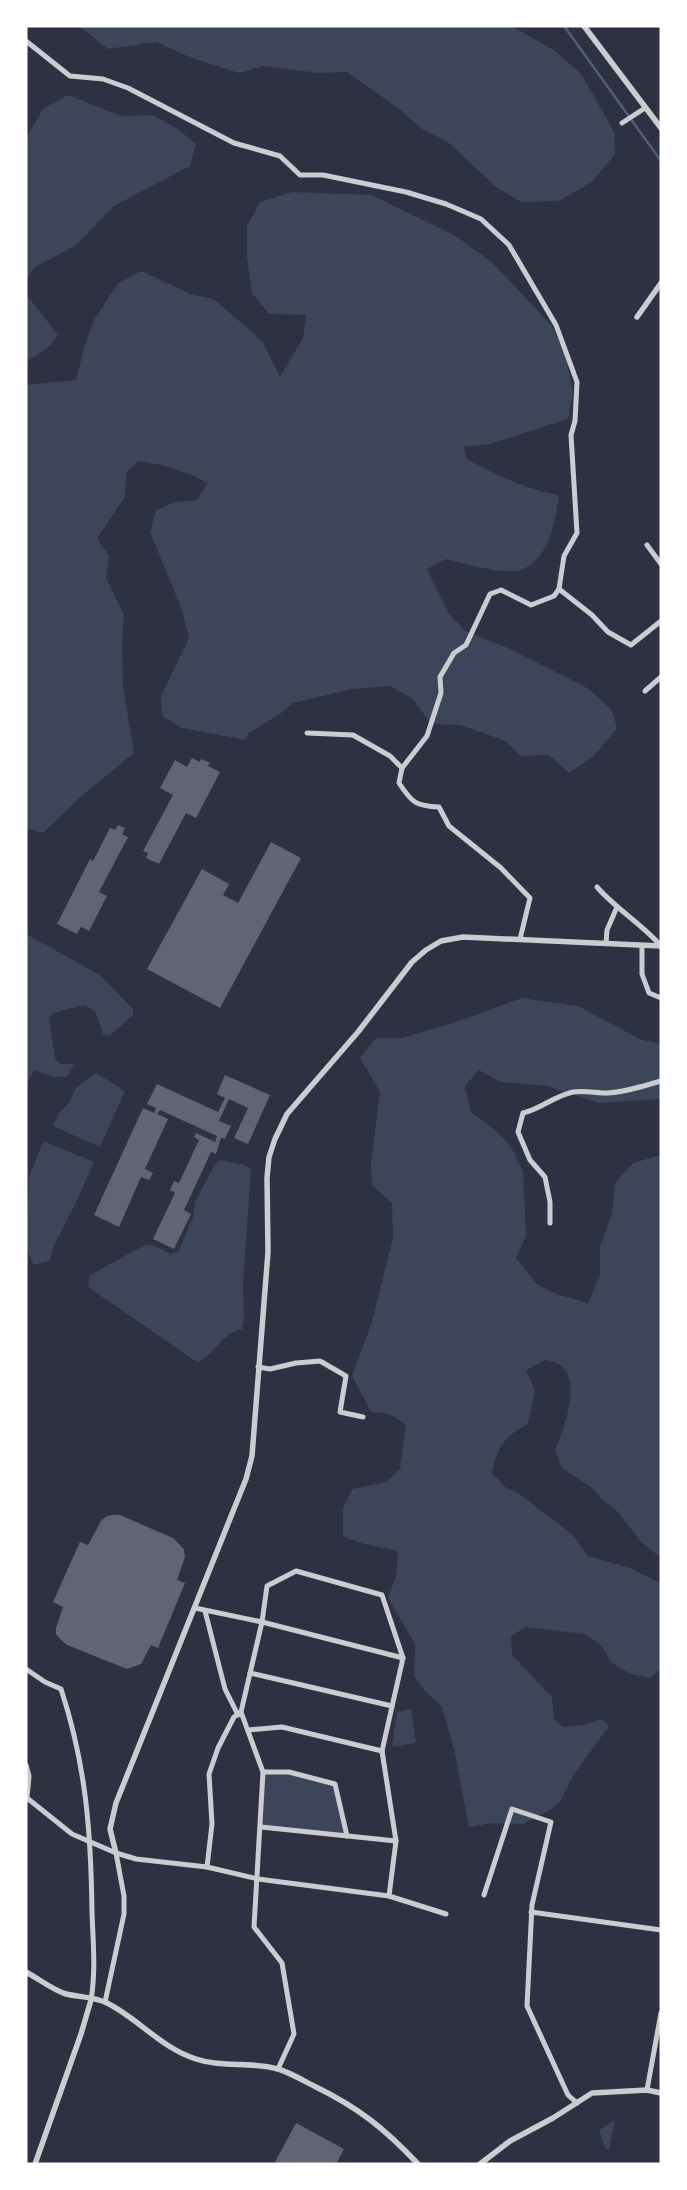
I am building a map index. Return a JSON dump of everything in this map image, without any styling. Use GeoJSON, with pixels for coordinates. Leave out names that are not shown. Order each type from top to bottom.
{"type":"FeatureCollection","features":[{"type":"Feature","properties":{"kind":"street"},"geometry":{"type":"LineString","coordinates":[[584,26],[661,128]]}},
{"type":"Feature","properties":{"kind":"street"},"geometry":{"type":"LineString","coordinates":[[26,41],[70,76],[103,79],[128,88],[234,143],[280,156],[300,175],[323,175],[406,192],[446,204],[480,219],[509,245],[556,325],[577,382],[575,421],[571,435],[576,533],[564,556],[559,589],[554,596],[531,606],[501,590],[490,594],[466,645],[454,653],[440,677],[441,693],[427,736],[402,768],[399,783],[408,797],[419,806],[439,807],[450,826],[500,868],[530,898],[520,939]]}},
{"type":"Feature","properties":{"kind":"street"},"geometry":{"type":"LineString","coordinates":[[624,121],[645,108]]}},
{"type":"Feature","properties":{"kind":"street"},"geometry":{"type":"LineString","coordinates":[[637,317],[661,284]]}},
{"type":"Feature","properties":{"kind":"street"},"geometry":{"type":"LineString","coordinates":[[647,545],[661,564]]}},
{"type":"Feature","properties":{"kind":"street"},"geometry":{"type":"LineString","coordinates":[[559,589],[592,615],[608,632],[631,645],[661,621]]}},
{"type":"Feature","properties":{"kind":"street"},"geometry":{"type":"LineString","coordinates":[[645,692],[661,677]]}},
{"type":"Feature","properties":{"kind":"street"},"geometry":{"type":"LineString","coordinates":[[307,733],[353,736],[390,756],[402,768]]}},
{"type":"Feature","properties":{"kind":"street"},"geometry":{"type":"LineString","coordinates":[[597,887],[661,946]]}},
{"type":"Feature","properties":{"kind":"street"},"geometry":{"type":"LineString","coordinates":[[606,943],[607,930],[617,907]]}},
{"type":"Feature","properties":{"kind":"street"},"geometry":{"type":"LineString","coordinates":[[105,2002],[124,1914],[124,1896],[110,1829],[111,1816],[246,1479],[252,1456],[268,1252],[266,1200],[269,1157],[275,1138],[287,1114],[358,1032],[399,977],[426,950],[441,942],[463,936],[661,946]]}},
{"type":"Feature","properties":{"kind":"street"},"geometry":{"type":"LineString","coordinates":[[642,946],[642,974],[649,993],[661,998]]}},
{"type":"Feature","properties":{"kind":"street"},"geometry":{"type":"LineString","coordinates":[[550,1223],[550,1202],[545,1177],[530,1160],[518,1132],[523,1113],[536,1110],[561,1095],[576,1091],[608,1093],[631,1090],[661,1081]]}},
{"type":"Feature","properties":{"kind":"street"},"geometry":{"type":"LineString","coordinates":[[258,1367],[270,1369],[296,1363],[320,1361],[346,1376],[340,1412],[364,1417]]}},
{"type":"Feature","properties":{"kind":"street"},"geometry":{"type":"LineString","coordinates":[[207,1867],[212,1824],[210,1774],[218,1748],[234,1718],[240,1713],[262,1622],[267,1586],[296,1571],[349,1584],[382,1595],[403,1658],[382,1751],[396,1841],[389,1896]]}},
{"type":"Feature","properties":{"kind":"street"},"geometry":{"type":"LineString","coordinates":[[195,1608],[262,1622],[403,1658]]}},
{"type":"Feature","properties":{"kind":"street"},"geometry":{"type":"LineString","coordinates":[[205,1611],[225,1689],[248,1730],[264,1772],[254,1927],[282,1963],[294,2034],[278,2069]]}},
{"type":"Feature","properties":{"kind":"street"},"geometry":{"type":"LineString","coordinates":[[26,1670],[61,1689],[74,1728],[82,1768],[91,1843],[95,1967],[91,2000],[35,2164]]}},
{"type":"Feature","properties":{"kind":"street"},"geometry":{"type":"LineString","coordinates":[[250,1673],[392,1706]]}},
{"type":"Feature","properties":{"kind":"street"},"geometry":{"type":"LineString","coordinates":[[248,1730],[282,1727],[382,1751]]}},
{"type":"Feature","properties":{"kind":"street"},"geometry":{"type":"LineString","coordinates":[[26,1765],[29,1776],[27,1798],[72,1834],[116,1853],[136,1859],[207,1867],[258,1879],[389,1896],[446,1914]]}},
{"type":"Feature","properties":{"kind":"street"},"geometry":{"type":"LineString","coordinates":[[264,1772],[289,1772],[335,1784],[347,1836]]}},
{"type":"Feature","properties":{"kind":"street"},"geometry":{"type":"LineString","coordinates":[[484,1895],[512,1809],[551,1822],[531,1912],[527,2006],[568,2095],[577,2103]]}},
{"type":"Feature","properties":{"kind":"street"},"geometry":{"type":"LineString","coordinates":[[261,1827],[396,1841]]}},
{"type":"Feature","properties":{"kind":"street"},"geometry":{"type":"LineString","coordinates":[[531,1912],[661,1930]]}},
{"type":"Feature","properties":{"kind":"street"},"geometry":{"type":"LineString","coordinates":[[26,1972],[64,1993],[105,2002],[127,2015],[166,2045],[197,2060],[215,2064],[252,2065],[278,2069],[339,2098],[370,2118],[418,2164]]}},
{"type":"Feature","properties":{"kind":"street"},"geometry":{"type":"LineString","coordinates":[[647,2090],[661,2013]]}},
{"type":"Feature","properties":{"kind":"street"},"geometry":{"type":"LineString","coordinates":[[480,2164],[510,2141],[553,2118],[592,2093],[647,2090],[661,2093]]}},
{"type":"Feature","properties":{"kind":"shaded area"},"geometry":{"type":"Polygon","coordinates":[[[79,26],[512,26],[555,51],[582,75],[614,132],[615,154],[592,182],[559,201],[522,202],[497,188],[449,143],[422,129],[398,108],[347,72],[318,73],[264,66],[239,73],[192,58],[156,42],[108,49],[79,26]]]}},
{"type":"Feature","properties":{"kind":"shaded area"},"geometry":{"type":"Polygon","coordinates":[[[68,95],[122,116],[152,115],[178,129],[196,144],[190,166],[114,206],[75,246],[35,267],[26,279],[26,138],[43,109],[68,95]]]}},
{"type":"Feature","properties":{"kind":"shaded area"},"geometry":{"type":"Polygon","coordinates":[[[292,192],[372,195],[456,236],[493,263],[552,326],[566,356],[573,393],[568,419],[490,444],[464,447],[467,459],[512,481],[547,493],[559,495],[553,527],[545,548],[531,565],[521,570],[506,571],[484,568],[446,559],[427,569],[449,614],[465,631],[506,647],[589,689],[612,710],[617,728],[594,756],[569,773],[549,755],[520,756],[506,741],[460,725],[431,724],[412,698],[389,686],[352,689],[293,703],[280,714],[249,733],[245,740],[182,728],[162,716],[161,696],[189,638],[182,610],[150,532],[156,510],[175,502],[197,500],[207,483],[174,469],[138,461],[126,473],[125,497],[97,538],[109,556],[106,578],[124,615],[122,643],[123,686],[134,753],[84,794],[43,833],[26,828],[26,385],[76,380],[84,348],[94,320],[118,283],[141,271],[193,295],[214,299],[262,341],[280,377],[303,338],[306,315],[269,314],[252,293],[247,258],[247,226],[260,202],[292,192]]]}},
{"type":"Feature","properties":{"kind":"shaded area"},"geometry":{"type":"Polygon","coordinates":[[[26,294],[58,335],[49,347],[26,362],[26,294]]]}},
{"type":"Feature","properties":{"kind":"shaded area"},"geometry":{"type":"Polygon","coordinates":[[[26,934],[100,975],[133,1009],[133,1015],[109,1036],[103,1034],[95,1011],[84,1005],[53,1013],[49,1018],[55,1059],[61,1064],[74,1064],[67,1077],[53,1077],[34,1070],[26,1085],[26,934]]]}},
{"type":"Feature","properties":{"kind":"shaded area"},"geometry":{"type":"Polygon","coordinates":[[[522,998],[578,1006],[642,1040],[661,1044],[661,1099],[599,1103],[547,1086],[500,1082],[479,1070],[465,1086],[471,1112],[494,1129],[510,1145],[523,1171],[526,1236],[516,1258],[537,1284],[556,1294],[588,1303],[600,1275],[600,1246],[612,1214],[615,1183],[633,1163],[661,1155],[661,1558],[641,1542],[617,1511],[605,1502],[592,1488],[562,1468],[555,1451],[566,1419],[571,1394],[567,1373],[560,1365],[545,1360],[526,1370],[535,1390],[528,1424],[507,1438],[496,1456],[492,1473],[505,1487],[521,1495],[574,1536],[588,1556],[630,1568],[660,1583],[661,1668],[650,1678],[631,1674],[612,1663],[600,1644],[584,1634],[526,1627],[511,1636],[512,1655],[552,1697],[554,1719],[563,1727],[583,1725],[602,1719],[609,1726],[575,1773],[561,1800],[551,1810],[522,1824],[492,1823],[469,1827],[454,1749],[442,1707],[423,1689],[414,1676],[415,1644],[388,1598],[396,1576],[398,1551],[360,1543],[343,1536],[343,1508],[352,1489],[386,1482],[400,1469],[406,1425],[390,1414],[371,1412],[352,1376],[372,1322],[393,1238],[392,1203],[372,1185],[371,1163],[380,1092],[360,1058],[376,1038],[402,1038],[453,1023],[522,998]]]}},
{"type":"Feature","properties":{"kind":"shaded area"},"geometry":{"type":"Polygon","coordinates":[[[96,1073],[125,1091],[100,1147],[53,1126],[59,1113],[68,1104],[76,1088],[96,1073]]]}},
{"type":"Feature","properties":{"kind":"shaded area"},"geometry":{"type":"Polygon","coordinates":[[[43,1141],[94,1162],[75,1205],[53,1247],[50,1261],[34,1265],[26,1249],[29,1178],[43,1141]]]}},
{"type":"Feature","properties":{"kind":"shaded area"},"geometry":{"type":"Polygon","coordinates":[[[220,1160],[245,1165],[251,1169],[243,1282],[244,1319],[242,1329],[223,1339],[209,1354],[197,1362],[88,1287],[90,1275],[145,1245],[153,1245],[171,1254],[178,1252],[194,1215],[195,1202],[215,1164],[220,1160]]]}},
{"type":"Feature","properties":{"kind":"shaded area"},"geometry":{"type":"Polygon","coordinates":[[[411,1709],[416,1743],[392,1747],[397,1712],[411,1709]]]}},
{"type":"Feature","properties":{"kind":"shaded area"},"geometry":{"type":"Polygon","coordinates":[[[263,1772],[289,1772],[335,1784],[347,1836],[261,1827],[263,1772]]]}},
{"type":"Feature","properties":{"kind":"shaded area"},"geometry":{"type":"Polygon","coordinates":[[[615,2120],[609,2151],[605,2148],[599,2130],[615,2120]]]}},
{"type":"Feature","properties":{"kind":"building"},"geometry":{"type":"Polygon","coordinates":[[[192,758],[200,762],[201,759],[210,763],[208,766],[220,772],[196,818],[186,813],[159,864],[146,858],[148,853],[143,851],[173,795],[160,788],[175,760],[187,767],[192,758]]]}},
{"type":"Feature","properties":{"kind":"building"},"geometry":{"type":"Polygon","coordinates":[[[118,825],[125,828],[122,834],[128,837],[99,892],[107,896],[89,931],[81,927],[77,934],[57,924],[90,859],[93,861],[110,828],[115,830],[118,825]]]}},
{"type":"Feature","properties":{"kind":"building"},"geometry":{"type":"Polygon","coordinates":[[[271,842],[301,858],[220,1008],[147,969],[202,869],[229,884],[223,895],[238,903],[271,842]]]}},
{"type":"Feature","properties":{"kind":"building"},"geometry":{"type":"Polygon","coordinates":[[[225,1075],[270,1095],[248,1144],[234,1138],[248,1108],[229,1099],[219,1121],[231,1126],[225,1139],[221,1138],[216,1154],[211,1152],[184,1210],[191,1214],[174,1249],[153,1239],[175,1193],[170,1190],[174,1181],[179,1183],[199,1140],[194,1137],[196,1133],[215,1142],[217,1136],[160,1110],[157,1114],[168,1119],[145,1169],[153,1173],[149,1180],[141,1177],[119,1227],[94,1215],[143,1108],[154,1113],[156,1108],[147,1104],[157,1084],[218,1112],[225,1098],[217,1094],[225,1075]]]}},
{"type":"Feature","properties":{"kind":"building"},"geometry":{"type":"Polygon","coordinates":[[[120,1515],[173,1538],[184,1549],[185,1557],[177,1580],[185,1583],[158,1648],[151,1645],[141,1664],[127,1669],[67,1645],[61,1640],[56,1634],[56,1628],[63,1607],[53,1602],[80,1542],[88,1545],[101,1521],[107,1516],[120,1515]]]}},
{"type":"Feature","properties":{"kind":"building"},"geometry":{"type":"Polygon","coordinates":[[[296,2123],[344,2149],[336,2164],[274,2164],[296,2123]]]}},
{"type":"Feature","properties":{"kind":"waterway"},"geometry":{"type":"LineString","coordinates":[[564,26],[661,161]]}}]}
